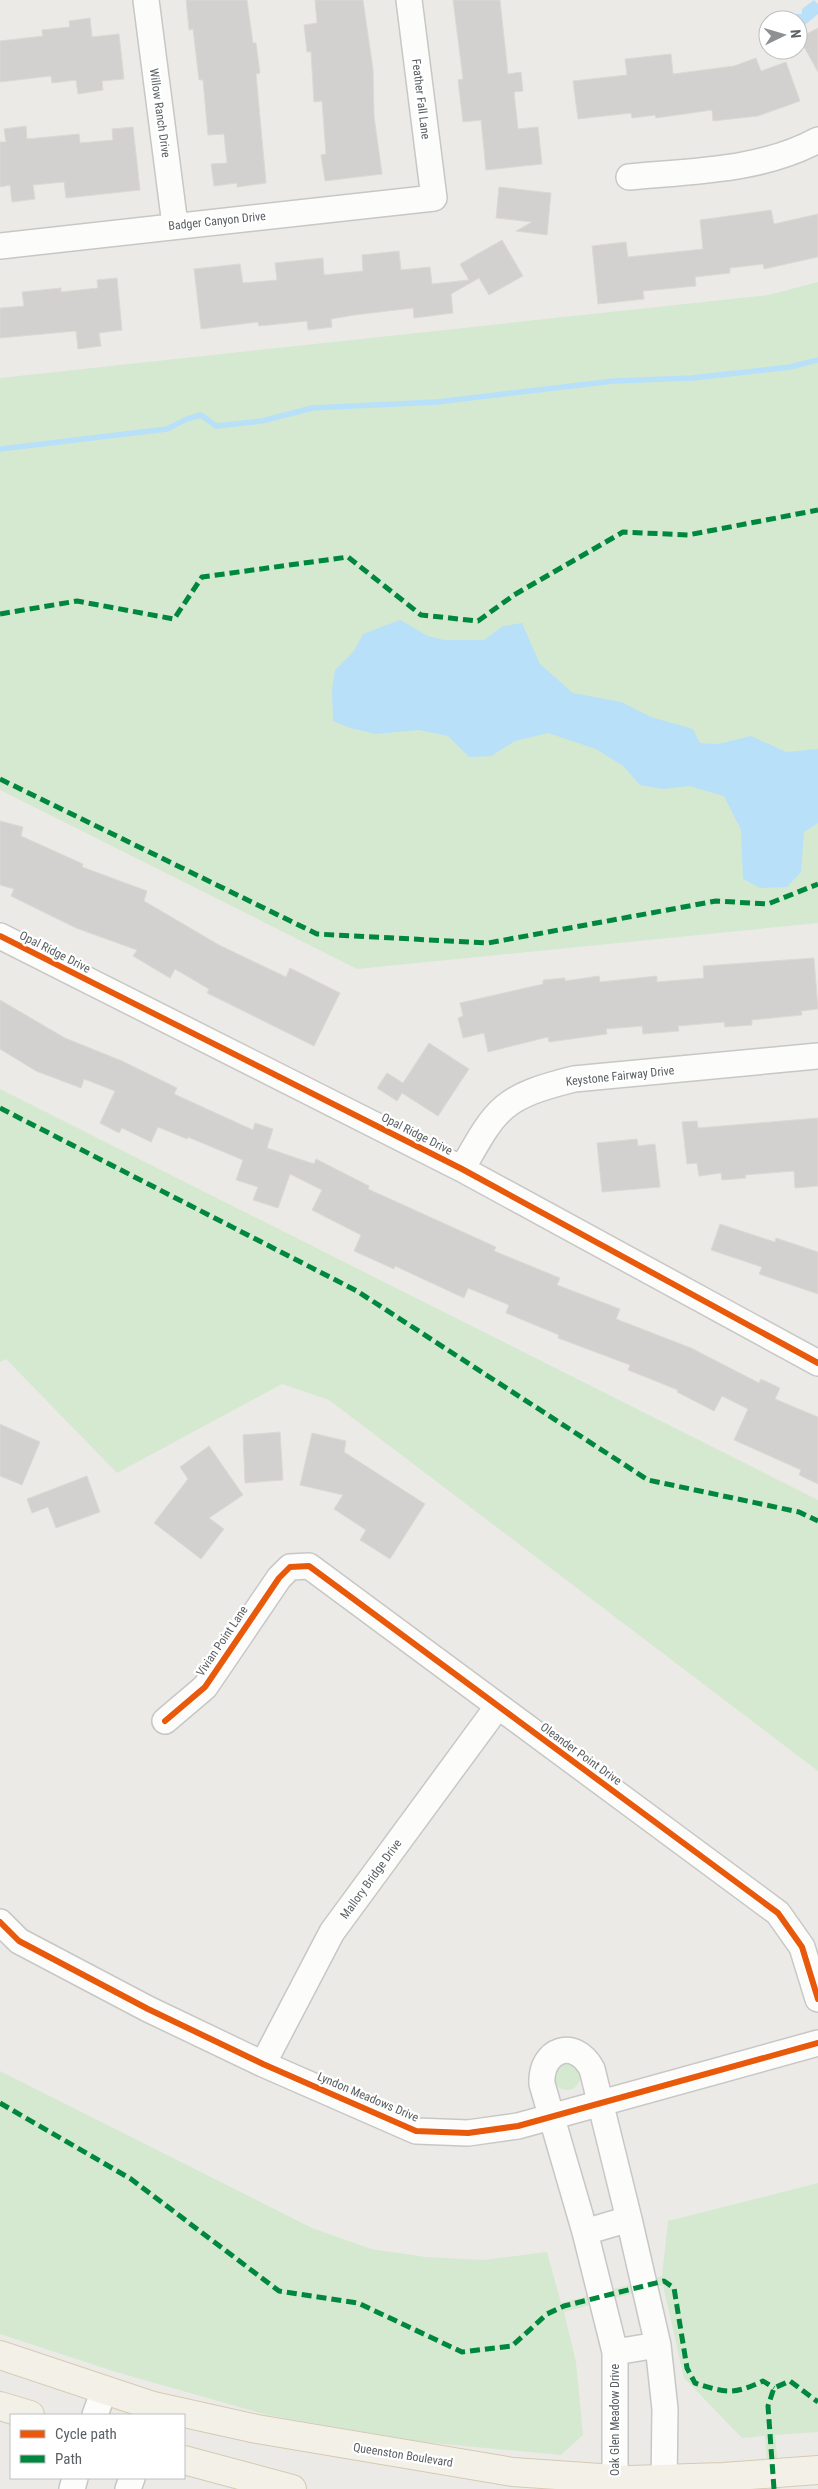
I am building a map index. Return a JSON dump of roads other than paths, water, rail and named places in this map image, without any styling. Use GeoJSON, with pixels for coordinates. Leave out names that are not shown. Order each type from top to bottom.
{"type":"FeatureCollection","features":[{"type":"Feature","properties":{"kind":"main road","name":"Queenston Boulevard"},"geometry":{"type":"LineString","coordinates":[[0,2355],[104,2390],[152,2411],[169,2414]]}},
{"type":"Feature","properties":{"kind":"main road"},"geometry":{"type":"LineString","coordinates":[[0,2406],[27,2414]]}},
{"type":"Feature","properties":{"kind":"main road","name":"Queenston Boulevard"},"geometry":{"type":"LineString","coordinates":[[185,2417],[513,2472],[615,2484],[664,2484],[818,2470]]}},
{"type":"Feature","properties":{"kind":"main road"},"geometry":{"type":"LineString","coordinates":[[185,2460],[292,2489]]}},
{"type":"Feature","properties":{"kind":"street","name":"Willow Ranch Drive"},"geometry":{"type":"LineString","coordinates":[[146,0],[175,225]]}},
{"type":"Feature","properties":{"kind":"street","name":"Feather Fall Lane"},"geometry":{"type":"LineString","coordinates":[[409,0],[434,198]]}},
{"type":"Feature","properties":{"kind":"street"},"geometry":{"type":"LineString","coordinates":[[629,177],[740,166],[805,147],[818,140]]}},
{"type":"Feature","properties":{"kind":"street","name":"Badger Canyon Drive"},"geometry":{"type":"LineString","coordinates":[[0,246],[175,225],[434,198]]}},
{"type":"Feature","properties":{"kind":"street","name":"Opal Ridge Drive"},"geometry":{"type":"LineString","coordinates":[[0,936],[462,1169],[818,1363]]}},
{"type":"Feature","properties":{"kind":"street","name":"Keystone Fairway Drive"},"geometry":{"type":"LineString","coordinates":[[462,1169],[485,1128],[501,1108],[522,1094],[546,1086],[574,1079],[818,1056]]}},
{"type":"Feature","properties":{"kind":"street","name":"Oleander Point Drive"},"geometry":{"type":"LineString","coordinates":[[290,1567],[309,1566],[778,1913],[802,1947],[818,1999]]}},
{"type":"Feature","properties":{"kind":"street","name":"Vivian Point Lane"},"geometry":{"type":"LineString","coordinates":[[165,1721],[205,1686],[279,1578],[290,1567]]}},
{"type":"Feature","properties":{"kind":"street","name":"Mallory Bridge Drive"},"geometry":{"type":"LineString","coordinates":[[263,2064],[332,1932],[498,1706]]}},
{"type":"Feature","properties":{"kind":"street","name":"Lyndon Meadows Drive"},"geometry":{"type":"LineString","coordinates":[[0,1922],[19,1941],[148,2009],[263,2064],[416,2131],[468,2133],[518,2126],[818,2043]]}},
{"type":"Feature","properties":{"kind":"street","name":"Oak Glen Meadow Drive"},"geometry":{"type":"LineString","coordinates":[[615,2484],[615,2352],[586,2232],[542,2084],[541,2071],[549,2057],[557,2052],[574,2051],[588,2060],[602,2104],[658,2345],[665,2409],[664,2484]]}},
{"type":"Feature","properties":{"kind":"street"},"geometry":{"type":"LineString","coordinates":[[586,2232],[629,2219]]}},
{"type":"Feature","properties":{"kind":"street","name":"Oak Glen Meadow Drive"},"geometry":{"type":"LineString","coordinates":[[615,2352],[658,2345]]}},
{"type":"Feature","properties":{"kind":"street"},"geometry":{"type":"LineString","coordinates":[[95,2414],[104,2390]]}},
{"type":"Feature","properties":{"kind":"water"},"geometry":{"type":"Polygon","coordinates":[[[814,0],[818,4],[818,14],[808,22],[808,10],[802,9],[814,0]]]}},
{"type":"Feature","properties":{"kind":"water"},"geometry":{"type":"Polygon","coordinates":[[[400,620],[428,636],[444,640],[484,640],[503,626],[522,623],[540,664],[573,693],[621,702],[651,717],[693,729],[700,743],[718,744],[751,736],[786,752],[818,749],[818,823],[804,832],[801,872],[787,887],[760,888],[743,879],[741,830],[724,796],[689,786],[663,789],[640,785],[623,766],[596,749],[548,733],[515,741],[491,756],[469,757],[448,736],[419,730],[376,734],[350,728],[333,721],[332,690],[335,670],[354,651],[363,634],[400,620]]]}},
{"type":"Feature","properties":{"kind":"waterway"},"geometry":{"type":"LineString","coordinates":[[0,449],[167,429],[187,419],[201,415],[216,426],[262,421],[312,408],[437,402],[614,381],[692,378],[790,367],[818,360]]}}]}
